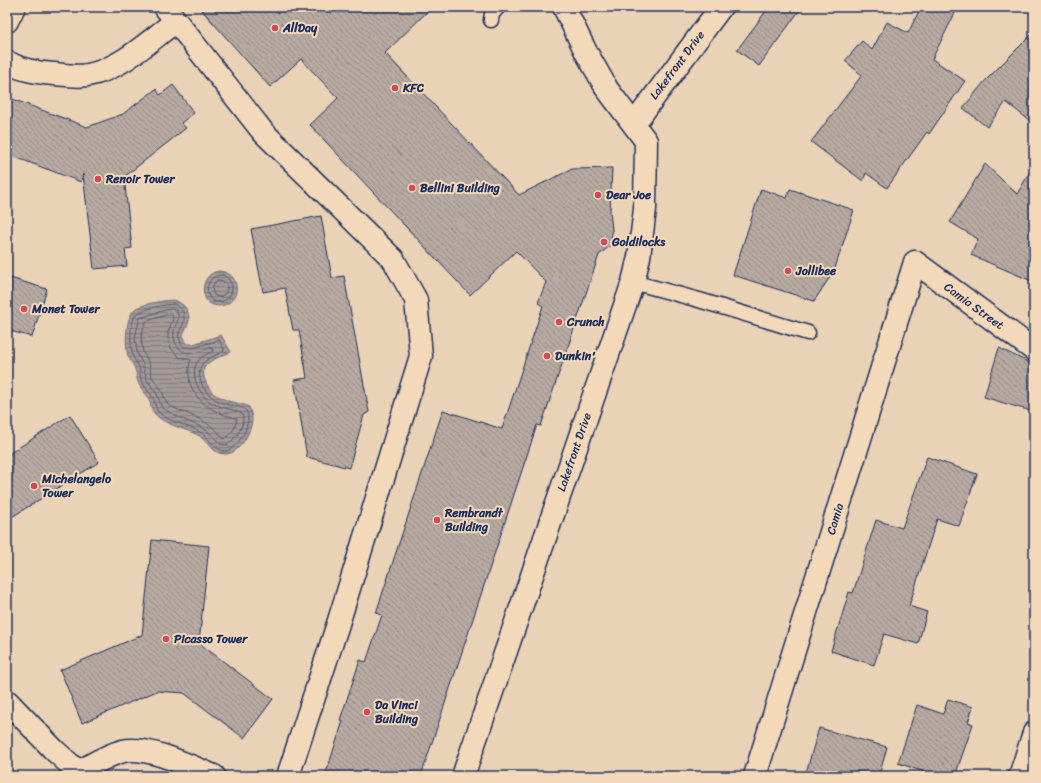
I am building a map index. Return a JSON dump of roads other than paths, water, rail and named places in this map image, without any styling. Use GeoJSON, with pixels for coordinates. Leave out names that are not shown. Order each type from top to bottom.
{"type":"FeatureCollection","features":[{"type":"Feature","properties":{"kind":"street"},"geometry":{"type":"LineString","coordinates":[[7,21],[14,7]]}},
{"type":"Feature","properties":{"kind":"street","name":"Lakefront Drive"},"geometry":{"type":"LineString","coordinates":[[463,776],[633,282],[645,209],[646,141],[600,77],[564,7]]}},
{"type":"Feature","properties":{"kind":"street","name":"Lakefront Drive"},"geometry":{"type":"LineString","coordinates":[[634,124],[721,7]]}},
{"type":"Feature","properties":{"kind":"street"},"geometry":{"type":"LineString","coordinates":[[7,62],[25,70],[41,73],[86,76],[103,71],[119,63],[171,14],[263,132],[393,259],[416,300],[420,356],[337,627],[288,776]]}},
{"type":"Feature","properties":{"kind":"street","name":"Camia Street"},"geometry":{"type":"LineString","coordinates":[[915,262],[1034,350]]}},
{"type":"Feature","properties":{"kind":"street","name":"Camia"},"geometry":{"type":"LineString","coordinates":[[755,776],[915,262]]}},
{"type":"Feature","properties":{"kind":"street"},"geometry":{"type":"LineString","coordinates":[[7,701],[54,750],[81,774],[100,760],[124,750],[131,750],[151,751],[214,776]]}},
{"type":"Feature","properties":{"kind":"street"},"geometry":{"type":"LineString","coordinates":[[1020,776],[1034,733]]}},
{"type":"Feature","properties":{"kind":"lane"},"geometry":{"type":"LineString","coordinates":[[490,20],[492,14],[498,7]]}},
{"type":"Feature","properties":{"kind":"lane"},"geometry":{"type":"LineString","coordinates":[[633,282],[808,333]]}},
{"type":"Feature","properties":{"kind":"water"},"geometry":{"type":"Polygon","coordinates":[[[219,271],[227,273],[233,277],[236,284],[236,292],[228,303],[216,306],[209,303],[205,298],[204,285],[212,274],[219,271]]]}},
{"type":"Feature","properties":{"kind":"water"},"geometry":{"type":"Polygon","coordinates":[[[174,300],[183,305],[187,310],[189,321],[183,338],[187,344],[193,344],[221,335],[231,352],[208,363],[203,372],[209,388],[214,394],[228,401],[249,407],[252,419],[250,430],[239,447],[229,454],[216,451],[198,435],[168,423],[158,417],[153,412],[148,397],[137,380],[136,371],[128,356],[126,345],[128,324],[129,318],[135,309],[143,305],[174,300]]]}},
{"type":"Feature","properties":{"kind":"place","name":"AllDay"},"geometry":{"type":"Point","coordinates":[275,28]}},
{"type":"Feature","properties":{"kind":"place","name":"KFC"},"geometry":{"type":"Point","coordinates":[395,88]}},
{"type":"Feature","properties":{"kind":"place","name":"Renoir Tower"},"geometry":{"type":"Point","coordinates":[98,179]}},
{"type":"Feature","properties":{"kind":"place","name":"Bellini Building"},"geometry":{"type":"Point","coordinates":[412,188]}},
{"type":"Feature","properties":{"kind":"place","name":"Dear Joe"},"geometry":{"type":"Point","coordinates":[598,195]}},
{"type":"Feature","properties":{"kind":"place","name":"Goldilocks"},"geometry":{"type":"Point","coordinates":[604,242]}},
{"type":"Feature","properties":{"kind":"place","name":"Jollibee"},"geometry":{"type":"Point","coordinates":[788,271]}},
{"type":"Feature","properties":{"kind":"place","name":"Monet Tower"},"geometry":{"type":"Point","coordinates":[24,309]}},
{"type":"Feature","properties":{"kind":"place","name":"Crunch"},"geometry":{"type":"Point","coordinates":[559,322]}},
{"type":"Feature","properties":{"kind":"place","name":"Dunkin'"},"geometry":{"type":"Point","coordinates":[547,356]}},
{"type":"Feature","properties":{"kind":"place","name":"Michelangelo Tower"},"geometry":{"type":"Point","coordinates":[34,486]}},
{"type":"Feature","properties":{"kind":"place","name":"Rembrandt Building"},"geometry":{"type":"Point","coordinates":[437,520]}},
{"type":"Feature","properties":{"kind":"place","name":"Picasso Tower"},"geometry":{"type":"Point","coordinates":[166,639]}},
{"type":"Feature","properties":{"kind":"place","name":"Da Vinci Building"},"geometry":{"type":"Point","coordinates":[367,712]}}]}
